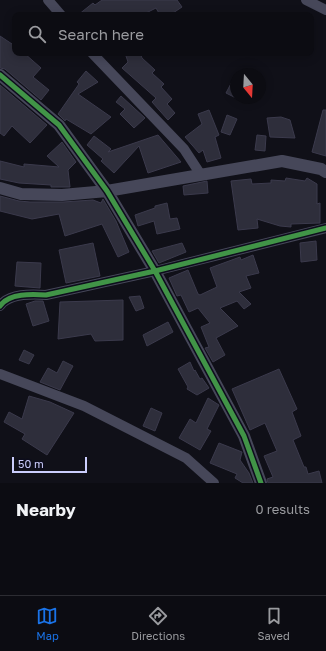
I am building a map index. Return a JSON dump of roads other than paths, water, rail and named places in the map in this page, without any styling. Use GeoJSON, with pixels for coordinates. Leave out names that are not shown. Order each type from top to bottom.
{"type":"FeatureCollection","features":[{"type":"Feature","properties":{"kind":"street"},"geometry":{"type":"LineString","coordinates":[[48,0],[58,12]]}},
{"type":"Feature","properties":{"kind":"street"},"geometry":{"type":"LineString","coordinates":[[306,0],[326,10]]}},
{"type":"Feature","properties":{"kind":"street"},"geometry":{"type":"LineString","coordinates":[[95,56],[184,149],[201,175]]}},
{"type":"Feature","properties":{"kind":"street"},"geometry":{"type":"LineString","coordinates":[[0,75],[59,125],[107,191],[155,271],[244,436],[261,483]]}},
{"type":"Feature","properties":{"kind":"street"},"geometry":{"type":"LineString","coordinates":[[0,188],[21,194],[62,194],[107,191],[282,161],[321,169],[326,172]]}},
{"type":"Feature","properties":{"kind":"street"},"geometry":{"type":"LineString","coordinates":[[0,306],[3,302],[29,294],[46,295],[155,271],[326,228]]}},
{"type":"Feature","properties":{"kind":"street"},"geometry":{"type":"LineString","coordinates":[[0,374],[84,406],[145,437],[186,458],[214,483]]}}]}
